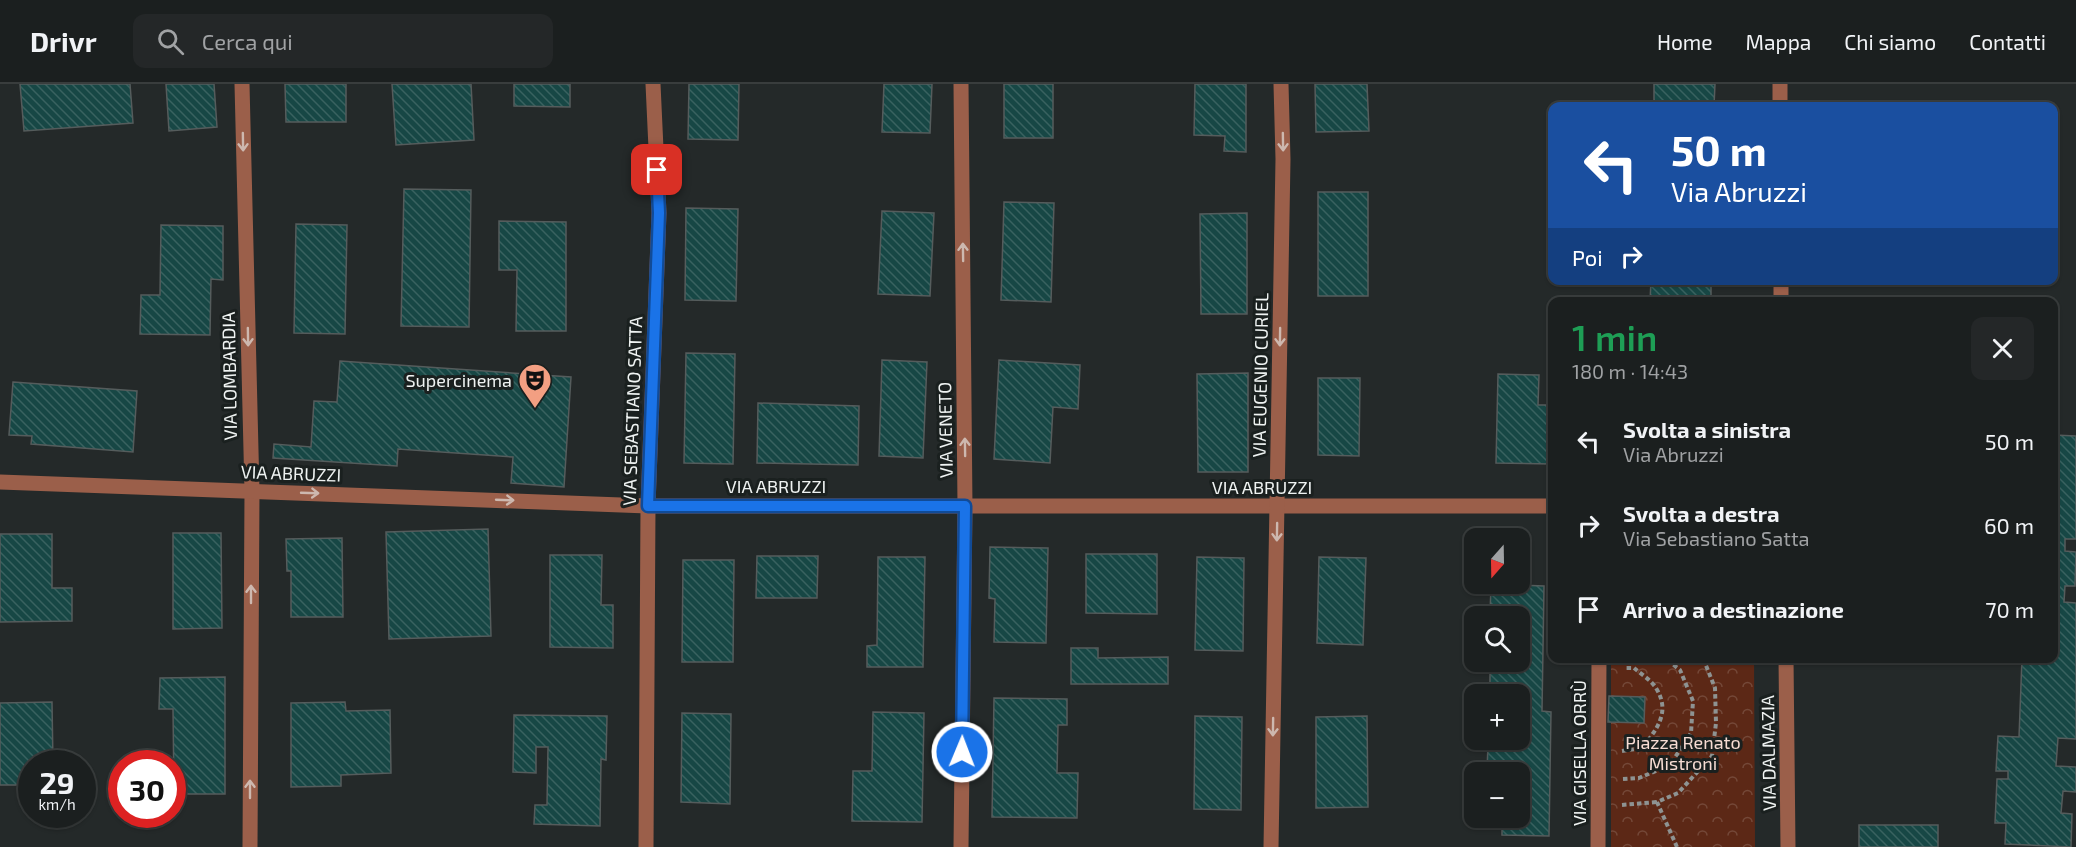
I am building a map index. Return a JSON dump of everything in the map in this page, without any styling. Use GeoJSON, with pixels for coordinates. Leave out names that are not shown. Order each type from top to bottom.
{"type":"FeatureCollection","features":[{"type":"Feature","properties":{"kind":"street","name":"VIA LOMBARDIA"},"geometry":{"type":"LineString","coordinates":[[242,84],[252,491],[250,847]]}},
{"type":"Feature","properties":{"kind":"street","name":"VIA SEBASTIANO SATTA"},"geometry":{"type":"LineString","coordinates":[[646,847],[648,506],[659,213],[653,84]]}},
{"type":"Feature","properties":{"kind":"street","name":"VIA VENETO"},"geometry":{"type":"LineString","coordinates":[[961,84],[965,506],[961,847]]}},
{"type":"Feature","properties":{"kind":"street","name":"VIA EUGENIO CURIEL"},"geometry":{"type":"LineString","coordinates":[[1271,847],[1283,159],[1281,84]]}},
{"type":"Feature","properties":{"kind":"street"},"geometry":{"type":"LineString","coordinates":[[1780,84],[1780,102]]}},
{"type":"Feature","properties":{"kind":"street","name":"VIA ABRUZZI"},"geometry":{"type":"LineString","coordinates":[[0,482],[648,506],[1548,506]]}},
{"type":"Feature","properties":{"kind":"street","name":"VIA DALMAZIA"},"geometry":{"type":"LineString","coordinates":[[1786,663],[1788,847]]}},
{"type":"Feature","properties":{"kind":"street","name":"VIA GISELLA ORRÙ"},"geometry":{"type":"LineString","coordinates":[[1598,847],[1599,664]]}},
{"type":"Feature","properties":{"kind":"path"},"geometry":{"type":"LineString","coordinates":[[1598,780],[1639,778],[1670,765],[1691,733],[1693,701],[1680,670],[1671,663]]}},
{"type":"Feature","properties":{"kind":"path"},"geometry":{"type":"LineString","coordinates":[[1598,806],[1657,802],[1677,793],[1712,756],[1716,723],[1715,688],[1705,663]]}},
{"type":"Feature","properties":{"kind":"path"},"geometry":{"type":"LineString","coordinates":[[1598,750],[1625,751],[1642,748],[1658,728],[1663,710],[1655,687],[1635,668],[1599,664]]}},
{"type":"Feature","properties":{"kind":"path"},"geometry":{"type":"LineString","coordinates":[[1657,802],[1677,847]]}},
{"type":"Feature","properties":{"kind":"green space","name":"Piazza Renato Mistroni"},"geometry":{"type":"Polygon","coordinates":[[[1611,663],[1754,663],[1755,847],[1611,847],[1611,663]]]}},
{"type":"Feature","properties":{"kind":"building"},"geometry":{"type":"Polygon","coordinates":[[[20,84],[130,84],[133,123],[24,131],[20,84]]]}},
{"type":"Feature","properties":{"kind":"building"},"geometry":{"type":"Polygon","coordinates":[[[166,84],[214,84],[217,127],[169,131],[166,84]]]}},
{"type":"Feature","properties":{"kind":"building"},"geometry":{"type":"Polygon","coordinates":[[[285,84],[346,84],[346,122],[286,122],[285,84]]]}},
{"type":"Feature","properties":{"kind":"building"},"geometry":{"type":"Polygon","coordinates":[[[392,84],[471,84],[474,140],[396,145],[392,84]]]}},
{"type":"Feature","properties":{"kind":"building"},"geometry":{"type":"Polygon","coordinates":[[[514,84],[570,84],[570,107],[514,106],[514,84]]]}},
{"type":"Feature","properties":{"kind":"building"},"geometry":{"type":"Polygon","coordinates":[[[689,84],[739,84],[738,140],[688,139],[689,84]]]}},
{"type":"Feature","properties":{"kind":"building"},"geometry":{"type":"Polygon","coordinates":[[[884,84],[932,84],[930,133],[882,132],[884,84]]]}},
{"type":"Feature","properties":{"kind":"building"},"geometry":{"type":"Polygon","coordinates":[[[1004,84],[1053,84],[1053,138],[1004,138],[1004,84]]]}},
{"type":"Feature","properties":{"kind":"building"},"geometry":{"type":"Polygon","coordinates":[[[1195,84],[1246,84],[1246,152],[1224,151],[1225,136],[1194,135],[1195,84]]]}},
{"type":"Feature","properties":{"kind":"building"},"geometry":{"type":"Polygon","coordinates":[[[1315,84],[1367,84],[1369,131],[1316,132],[1315,84]]]}},
{"type":"Feature","properties":{"kind":"building"},"geometry":{"type":"Polygon","coordinates":[[[1654,84],[1715,84],[1714,102],[1654,102],[1654,84]]]}},
{"type":"Feature","properties":{"kind":"building"},"geometry":{"type":"Polygon","coordinates":[[[404,189],[471,190],[469,327],[401,326],[404,189]]]}},
{"type":"Feature","properties":{"kind":"building"},"geometry":{"type":"Polygon","coordinates":[[[1318,192],[1368,192],[1368,296],[1318,296],[1318,192]]]}},
{"type":"Feature","properties":{"kind":"building"},"geometry":{"type":"Polygon","coordinates":[[[1004,202],[1054,203],[1051,302],[1001,300],[1004,202]]]}},
{"type":"Feature","properties":{"kind":"building"},"geometry":{"type":"Polygon","coordinates":[[[686,208],[738,209],[736,301],[685,300],[686,208]]]}},
{"type":"Feature","properties":{"kind":"building"},"geometry":{"type":"Polygon","coordinates":[[[882,211],[934,213],[930,296],[878,294],[882,211]]]}},
{"type":"Feature","properties":{"kind":"building"},"geometry":{"type":"Polygon","coordinates":[[[1247,213],[1247,314],[1201,314],[1200,214],[1247,213]]]}},
{"type":"Feature","properties":{"kind":"building"},"geometry":{"type":"Polygon","coordinates":[[[499,221],[566,222],[566,331],[516,331],[517,270],[499,270],[499,221]]]}},
{"type":"Feature","properties":{"kind":"building"},"geometry":{"type":"Polygon","coordinates":[[[296,224],[347,225],[345,334],[294,333],[296,224]]]}},
{"type":"Feature","properties":{"kind":"building"},"geometry":{"type":"Polygon","coordinates":[[[161,225],[223,226],[223,280],[211,279],[210,335],[140,334],[141,295],[160,295],[161,225]]]}},
{"type":"Feature","properties":{"kind":"building"},"geometry":{"type":"Polygon","coordinates":[[[1651,285],[1711,285],[1711,297],[1650,297],[1651,285]]]}},
{"type":"Feature","properties":{"kind":"building"},"geometry":{"type":"Polygon","coordinates":[[[686,353],[735,354],[733,464],[684,463],[686,353]]]}},
{"type":"Feature","properties":{"kind":"building"},"geometry":{"type":"Polygon","coordinates":[[[882,360],[927,362],[923,458],[879,456],[882,360]]]}},
{"type":"Feature","properties":{"kind":"building"},"geometry":{"type":"Polygon","coordinates":[[[999,360],[1080,365],[1078,409],[1053,407],[1050,463],[994,459],[999,360]]]}},
{"type":"Feature","properties":{"kind":"building"},"geometry":{"type":"Polygon","coordinates":[[[340,361],[571,377],[564,487],[511,483],[513,457],[398,449],[397,466],[273,458],[274,444],[311,447],[314,401],[337,402],[340,361]]]}},
{"type":"Feature","properties":{"kind":"building"},"geometry":{"type":"Polygon","coordinates":[[[1248,373],[1248,472],[1198,472],[1197,374],[1248,373]]]}},
{"type":"Feature","properties":{"kind":"building"},"geometry":{"type":"Polygon","coordinates":[[[1498,374],[1539,375],[1538,405],[1548,405],[1548,464],[1496,463],[1498,374]]]}},
{"type":"Feature","properties":{"kind":"building"},"geometry":{"type":"Polygon","coordinates":[[[1318,378],[1360,378],[1359,456],[1318,455],[1318,378]]]}},
{"type":"Feature","properties":{"kind":"building"},"geometry":{"type":"Polygon","coordinates":[[[13,382],[137,391],[133,452],[31,444],[32,436],[9,435],[13,382]]]}},
{"type":"Feature","properties":{"kind":"building"},"geometry":{"type":"Polygon","coordinates":[[[758,403],[859,406],[858,465],[757,463],[758,403]]]}},
{"type":"Feature","properties":{"kind":"building"},"geometry":{"type":"Polygon","coordinates":[[[2058,435],[2076,436],[2076,539],[2065,539],[2065,551],[2076,552],[2075,586],[2065,586],[2064,602],[2076,603],[2076,739],[2058,738],[2056,766],[2076,767],[2076,792],[2063,791],[2061,813],[2072,814],[2071,847],[2005,844],[2006,823],[1995,823],[1997,779],[2008,779],[2008,771],[1996,771],[1998,736],[2019,737],[2022,663],[2058,663],[2058,435]]]}},
{"type":"Feature","properties":{"kind":"building"},"geometry":{"type":"Polygon","coordinates":[[[488,529],[491,636],[389,639],[386,532],[488,529]]]}},
{"type":"Feature","properties":{"kind":"building"},"geometry":{"type":"Polygon","coordinates":[[[173,533],[221,533],[222,628],[173,629],[173,533]]]}},
{"type":"Feature","properties":{"kind":"building"},"geometry":{"type":"Polygon","coordinates":[[[0,534],[52,534],[52,588],[72,588],[72,621],[0,622],[0,534]]]}},
{"type":"Feature","properties":{"kind":"building"},"geometry":{"type":"Polygon","coordinates":[[[342,538],[343,617],[291,617],[291,571],[287,571],[286,539],[342,538]]]}},
{"type":"Feature","properties":{"kind":"building"},"geometry":{"type":"Polygon","coordinates":[[[990,547],[1048,548],[1046,643],[994,642],[995,599],[989,598],[990,547]]]}},
{"type":"Feature","properties":{"kind":"building"},"geometry":{"type":"Polygon","coordinates":[[[1086,554],[1157,554],[1157,614],[1086,613],[1086,554]]]}},
{"type":"Feature","properties":{"kind":"building"},"geometry":{"type":"Polygon","coordinates":[[[550,555],[602,555],[601,605],[613,605],[613,648],[550,647],[550,555]]]}},
{"type":"Feature","properties":{"kind":"building"},"geometry":{"type":"Polygon","coordinates":[[[757,556],[818,556],[817,598],[756,598],[757,556]]]}},
{"type":"Feature","properties":{"kind":"building"},"geometry":{"type":"Polygon","coordinates":[[[878,557],[925,557],[923,667],[867,667],[867,646],[877,645],[878,557]]]}},
{"type":"Feature","properties":{"kind":"building"},"geometry":{"type":"Polygon","coordinates":[[[1197,557],[1244,558],[1243,651],[1195,650],[1197,557]]]}},
{"type":"Feature","properties":{"kind":"building"},"geometry":{"type":"Polygon","coordinates":[[[1319,557],[1366,558],[1363,645],[1317,643],[1319,557]]]}},
{"type":"Feature","properties":{"kind":"building"},"geometry":{"type":"Polygon","coordinates":[[[683,560],[734,560],[733,662],[682,662],[683,560]]]}},
{"type":"Feature","properties":{"kind":"building"},"geometry":{"type":"Polygon","coordinates":[[[1530,585],[1544,586],[1542,711],[1551,712],[1549,836],[1502,835],[1502,828],[1530,828],[1530,762],[1487,762],[1488,750],[1530,750],[1530,684],[1490,684],[1490,672],[1530,672],[1530,606],[1490,606],[1491,594],[1530,594],[1530,585]]]}},
{"type":"Feature","properties":{"kind":"building"},"geometry":{"type":"Polygon","coordinates":[[[1071,648],[1098,648],[1098,658],[1168,657],[1168,684],[1071,684],[1071,648]]]}},
{"type":"Feature","properties":{"kind":"building"},"geometry":{"type":"Polygon","coordinates":[[[225,677],[225,794],[186,794],[186,750],[173,750],[173,709],[159,709],[160,678],[225,677]]]}},
{"type":"Feature","properties":{"kind":"building"},"geometry":{"type":"Polygon","coordinates":[[[1609,696],[1645,697],[1644,723],[1608,722],[1609,696]]]}},
{"type":"Feature","properties":{"kind":"building"},"geometry":{"type":"Polygon","coordinates":[[[994,698],[1067,699],[1067,725],[1058,725],[1057,773],[1078,773],[1077,818],[992,817],[994,698]]]}},
{"type":"Feature","properties":{"kind":"building"},"geometry":{"type":"Polygon","coordinates":[[[52,702],[53,750],[18,750],[18,785],[0,785],[0,703],[52,702]]]}},
{"type":"Feature","properties":{"kind":"building"},"geometry":{"type":"Polygon","coordinates":[[[345,702],[346,711],[390,710],[391,773],[341,775],[341,786],[291,787],[291,703],[345,702]]]}},
{"type":"Feature","properties":{"kind":"building"},"geometry":{"type":"Polygon","coordinates":[[[873,712],[924,713],[922,822],[852,821],[853,771],[872,771],[873,712]]]}},
{"type":"Feature","properties":{"kind":"building"},"geometry":{"type":"Polygon","coordinates":[[[682,713],[731,714],[730,804],[681,802],[682,713]]]}},
{"type":"Feature","properties":{"kind":"building"},"geometry":{"type":"Polygon","coordinates":[[[514,715],[607,716],[606,760],[601,759],[600,826],[534,824],[535,805],[547,805],[548,747],[536,747],[536,773],[513,772],[514,715]]]}},
{"type":"Feature","properties":{"kind":"building"},"geometry":{"type":"Polygon","coordinates":[[[1195,716],[1242,717],[1241,810],[1194,809],[1195,716]]]}},
{"type":"Feature","properties":{"kind":"building"},"geometry":{"type":"Polygon","coordinates":[[[1367,716],[1368,807],[1316,808],[1316,717],[1367,716]]]}},
{"type":"Feature","properties":{"kind":"building"},"geometry":{"type":"Polygon","coordinates":[[[1859,825],[1938,825],[1938,847],[1859,847],[1859,825]]]}},
{"type":"Feature","properties":{"kind":"place","name":"Supercinema"},"geometry":{"type":"Point","coordinates":[535,409]}},
{"type":"Feature","properties":{"kind":"route"},"geometry":{"type":"LineString","coordinates":[[657,170],[659,213],[648,506],[965,506],[962,752]]}}]}
